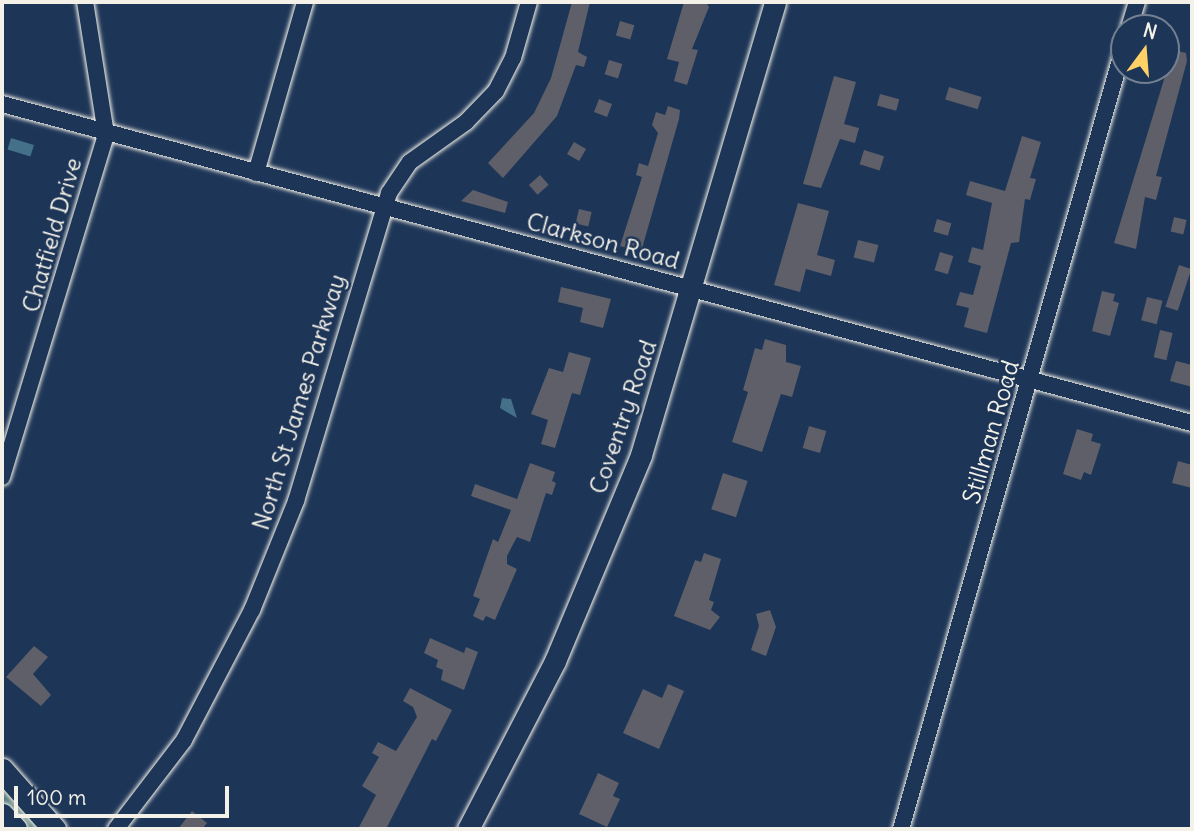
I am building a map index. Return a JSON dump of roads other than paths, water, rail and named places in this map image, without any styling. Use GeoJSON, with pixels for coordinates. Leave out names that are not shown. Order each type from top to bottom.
{"type":"FeatureCollection","features":[{"type":"Feature","properties":{"kind":"main road"},"geometry":{"type":"LineString","coordinates":[[2,770],[54,829]]}},
{"type":"Feature","properties":{"kind":"main road"},"geometry":{"type":"LineString","coordinates":[[2,815],[15,829]]}},
{"type":"Feature","properties":{"kind":"street","name":"Chatfield Drive"},"geometry":{"type":"LineString","coordinates":[[2,477],[106,134],[85,2]]}},
{"type":"Feature","properties":{"kind":"street"},"geometry":{"type":"LineString","coordinates":[[256,173],[305,2]]}},
{"type":"Feature","properties":{"kind":"street","name":"North St James Parkway"},"geometry":{"type":"LineString","coordinates":[[116,829],[184,740],[252,610],[296,501],[383,206],[411,162],[466,122],[496,91],[513,58],[529,2]]}},
{"type":"Feature","properties":{"kind":"street","name":"Coventry Road"},"geometry":{"type":"LineString","coordinates":[[468,829],[584,596],[647,437],[775,2]]}},
{"type":"Feature","properties":{"kind":"street","name":"Stillman Road"},"geometry":{"type":"LineString","coordinates":[[901,829],[1113,84]]}},
{"type":"Feature","properties":{"kind":"street","name":"Clarkson Road"},"geometry":{"type":"LineString","coordinates":[[2,104],[1192,423]]}},
{"type":"Feature","properties":{"kind":"water"},"geometry":{"type":"Polygon","coordinates":[[[11,138],[34,145],[30,156],[7,149],[11,138]]]}},
{"type":"Feature","properties":{"kind":"water"},"geometry":{"type":"Polygon","coordinates":[[[502,398],[511,399],[517,418],[500,408],[502,398]]]}}]}
